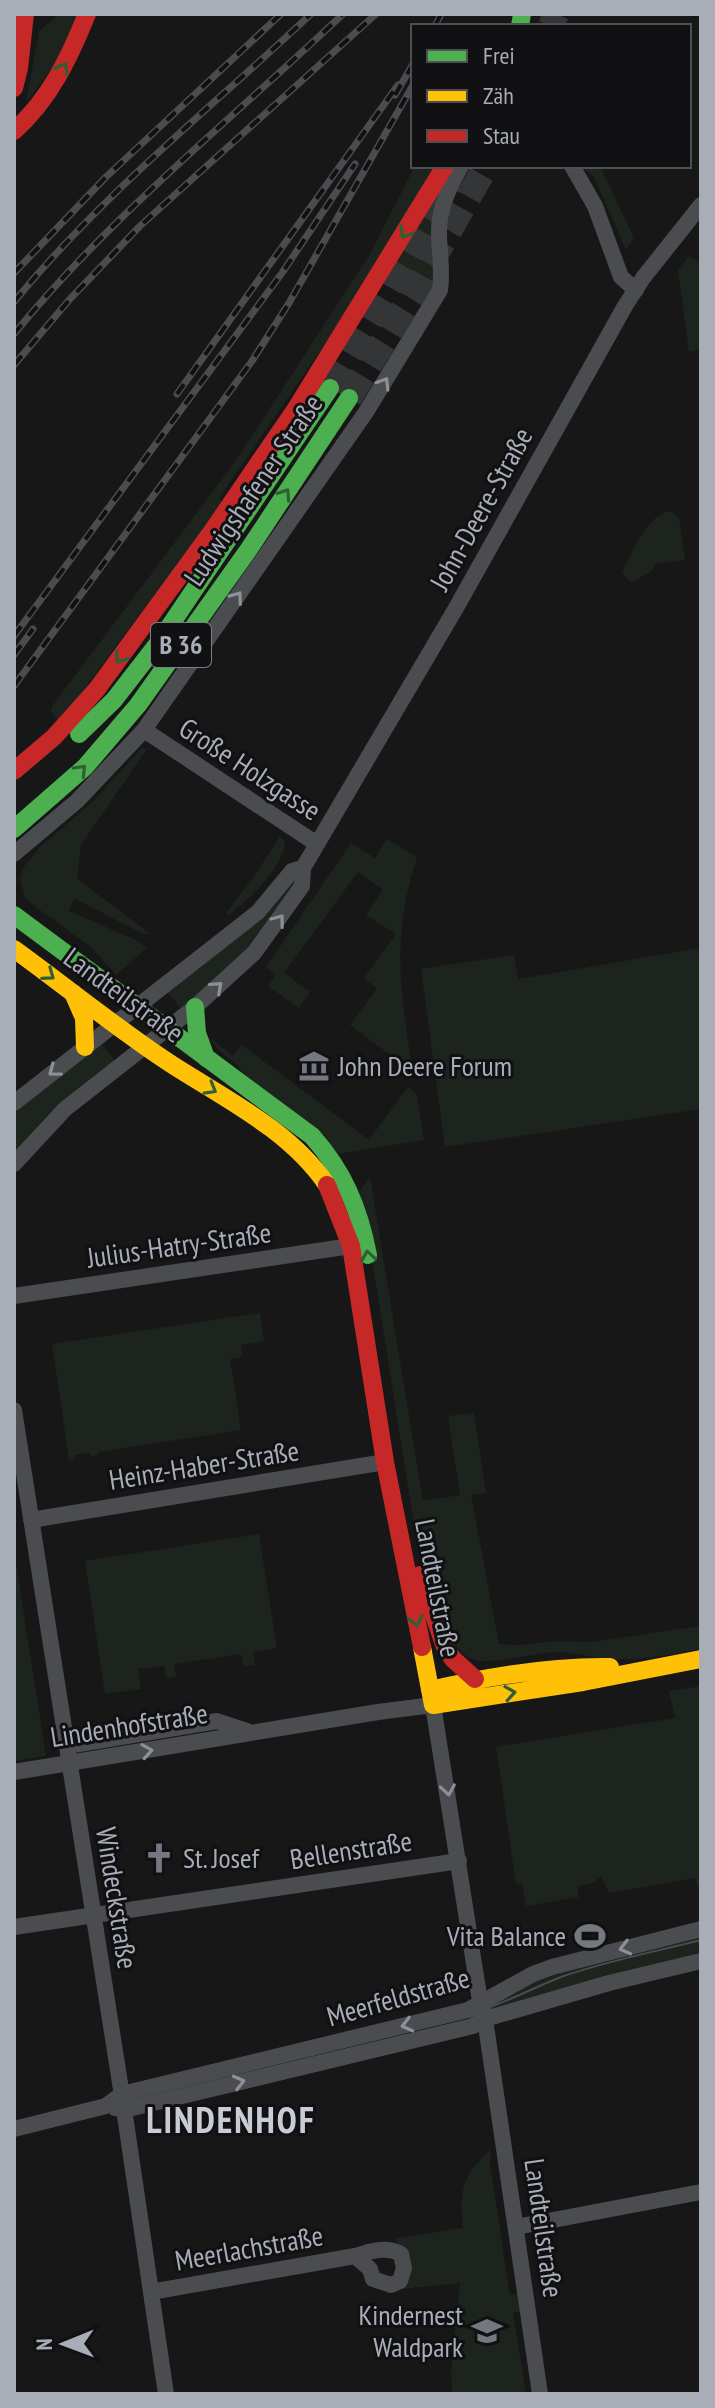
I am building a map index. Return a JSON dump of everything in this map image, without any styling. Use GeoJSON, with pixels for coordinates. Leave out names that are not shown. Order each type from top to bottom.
{"type":"FeatureCollection","features":[{"type":"Feature","properties":{"kind":"street"},"geometry":{"type":"LineString","coordinates":[[14,131],[32,117],[47,97],[87,14]]}},
{"type":"Feature","properties":{"kind":"street"},"geometry":{"type":"LineString","coordinates":[[14,88],[23,19]]}},
{"type":"Feature","properties":{"kind":"street"},"geometry":{"type":"LineString","coordinates":[[14,771],[54,737],[97,689],[213,530],[297,407],[444,168]]}},
{"type":"Feature","properties":{"kind":"street","name":"Große Holzgasse"},"geometry":{"type":"LineString","coordinates":[[317,844],[144,730],[366,412],[440,290],[440,218],[460,168]]}},
{"type":"Feature","properties":{"kind":"street"},"geometry":{"type":"LineString","coordinates":[[572,168],[595,206],[621,277],[636,290]]}},
{"type":"Feature","properties":{"kind":"street","name":"John-Deere-Straße"},"geometry":{"type":"LineString","coordinates":[[14,1164],[65,1109],[195,1007],[254,953],[302,886],[303,868],[435,645],[636,290],[701,205]]}},
{"type":"Feature","properties":{"kind":"street","name":"Ludwigshafener Straße"},"geometry":{"type":"LineString","coordinates":[[14,786],[88,726],[150,656],[330,388]]}},
{"type":"Feature","properties":{"kind":"street","name":"Ludwigshafener Straße"},"geometry":{"type":"LineString","coordinates":[[14,829],[85,767],[138,705],[249,549],[349,398]]}},
{"type":"Feature","properties":{"kind":"street"},"geometry":{"type":"LineString","coordinates":[[14,854],[77,801],[144,730]]}},
{"type":"Feature","properties":{"kind":"street","name":"John-Deere-Straße"},"geometry":{"type":"LineString","coordinates":[[14,1103],[258,912],[292,871],[303,868]]}},
{"type":"Feature","properties":{"kind":"street","name":"Landteilstraße"},"geometry":{"type":"LineString","coordinates":[[14,915],[312,1136],[344,1172],[366,1243],[409,1523],[421,1577],[445,1647],[475,1679]]}},
{"type":"Feature","properties":{"kind":"street","name":"Landteilstraße"},"geometry":{"type":"LineString","coordinates":[[14,949],[146,1046],[227,1098],[301,1154],[330,1189],[351,1246],[385,1462],[432,1698],[459,1861],[540,2394]]}},
{"type":"Feature","properties":{"kind":"street"},"geometry":{"type":"LineString","coordinates":[[73,993],[84,1018],[85,1047]]}},
{"type":"Feature","properties":{"kind":"street"},"geometry":{"type":"LineString","coordinates":[[195,1007],[197,1033],[206,1058]]}},
{"type":"Feature","properties":{"kind":"street","name":"Julius-Hatry-Straße"},"geometry":{"type":"LineString","coordinates":[[14,1296],[351,1246]]}},
{"type":"Feature","properties":{"kind":"street","name":"Windeckstraße"},"geometry":{"type":"LineString","coordinates":[[14,1410],[166,2394]]}},
{"type":"Feature","properties":{"kind":"street","name":"Heinz-Haber-Straße"},"geometry":{"type":"LineString","coordinates":[[31,1520],[385,1462]]}},
{"type":"Feature","properties":{"kind":"street","name":"Lindenhofstraße"},"geometry":{"type":"LineString","coordinates":[[14,1772],[378,1712],[432,1698],[583,1682],[701,1659]]}},
{"type":"Feature","properties":{"kind":"street","name":"Lindenhofstraße"},"geometry":{"type":"LineString","coordinates":[[432,1698],[475,1679],[572,1665],[640,1669]]}},
{"type":"Feature","properties":{"kind":"street","name":"Lindenhofstraße"},"geometry":{"type":"LineString","coordinates":[[67,1746],[217,1721],[252,1733]]}},
{"type":"Feature","properties":{"kind":"street","name":"Bellenstraße"},"geometry":{"type":"LineString","coordinates":[[14,1927],[459,1861]]}},
{"type":"Feature","properties":{"kind":"street","name":"Meerfeldstraße"},"geometry":{"type":"LineString","coordinates":[[14,2129],[123,2102],[473,2026],[483,2011],[533,1974],[701,1929]]}},
{"type":"Feature","properties":{"kind":"street","name":"Meerfeldstraße"},"geometry":{"type":"LineString","coordinates":[[483,2011],[701,1961]]}},
{"type":"Feature","properties":{"kind":"street"},"geometry":{"type":"LineString","coordinates":[[516,2227],[701,2192]]}},
{"type":"Feature","properties":{"kind":"street","name":"Meerlachstraße"},"geometry":{"type":"LineString","coordinates":[[151,2292],[355,2256]]}},
{"type":"Feature","properties":{"kind":"shaded area"},"geometry":{"type":"Polygon","coordinates":[[[60,14],[78,14],[55,64],[26,103],[39,31],[60,14]]]}},
{"type":"Feature","properties":{"kind":"shaded area"},"geometry":{"type":"Polygon","coordinates":[[[414,168],[437,168],[364,287],[219,498],[223,502],[59,723],[51,710],[53,705],[235,462],[370,254],[414,168]]]}},
{"type":"Feature","properties":{"kind":"shaded area"},"geometry":{"type":"Polygon","coordinates":[[[583,168],[601,168],[634,238],[626,250],[594,177],[583,168]]]}},
{"type":"Feature","properties":{"kind":"shaded area"},"geometry":{"type":"Polygon","coordinates":[[[438,191],[438,274],[430,296],[389,271],[438,191]]]}},
{"type":"Feature","properties":{"kind":"shaded area"},"geometry":{"type":"Polygon","coordinates":[[[689,255],[701,264],[701,350],[689,352],[678,270],[689,255]]]}},
{"type":"Feature","properties":{"kind":"shaded area"},"geometry":{"type":"Polygon","coordinates":[[[670,511],[679,517],[685,560],[654,564],[653,570],[631,583],[622,572],[636,546],[654,519],[670,511]]]}},
{"type":"Feature","properties":{"kind":"shaded area"},"geometry":{"type":"Polygon","coordinates":[[[142,748],[147,749],[81,845],[77,879],[152,935],[141,933],[74,898],[69,911],[136,940],[147,948],[116,975],[92,948],[25,899],[20,879],[23,868],[40,847],[92,802],[142,748]]]}},
{"type":"Feature","properties":{"kind":"shaded area"},"geometry":{"type":"Polygon","coordinates":[[[280,836],[285,842],[283,852],[272,873],[246,901],[229,915],[226,913],[253,878],[280,836]]]}},
{"type":"Feature","properties":{"kind":"shaded area"},"geometry":{"type":"Polygon","coordinates":[[[387,839],[417,857],[404,914],[400,964],[413,1072],[350,1025],[377,988],[364,978],[396,934],[366,915],[383,890],[358,872],[284,973],[310,992],[299,1008],[268,986],[276,975],[266,967],[351,843],[375,858],[387,839]]]}},
{"type":"Feature","properties":{"kind":"shaded area"},"geometry":{"type":"Polygon","coordinates":[[[296,876],[297,879],[238,961],[182,1010],[166,990],[296,876]]]}},
{"type":"Feature","properties":{"kind":"shaded area"},"geometry":{"type":"Polygon","coordinates":[[[701,948],[701,1109],[445,1147],[421,969],[514,955],[518,979],[701,948]]]}},
{"type":"Feature","properties":{"kind":"shaded area"},"geometry":{"type":"Polygon","coordinates":[[[209,1037],[233,1056],[242,1045],[369,1140],[408,1087],[417,1094],[424,1140],[338,1154],[245,1075],[209,1037]]]}},
{"type":"Feature","properties":{"kind":"shaded area"},"geometry":{"type":"Polygon","coordinates":[[[100,1041],[115,1061],[48,1115],[14,1154],[14,1110],[100,1041]]]}},
{"type":"Feature","properties":{"kind":"shaded area"},"geometry":{"type":"Polygon","coordinates":[[[370,1177],[423,1501],[460,1495],[448,1416],[474,1413],[486,1493],[471,1495],[499,1644],[591,1642],[701,1626],[701,1649],[632,1659],[561,1652],[483,1661],[462,1652],[451,1637],[432,1592],[411,1506],[359,1192],[370,1177]]]}},
{"type":"Feature","properties":{"kind":"shaded area"},"geometry":{"type":"Polygon","coordinates":[[[260,1313],[264,1341],[241,1345],[242,1357],[230,1359],[241,1430],[98,1452],[98,1455],[75,1455],[75,1459],[69,1460],[52,1344],[260,1313]]]}},
{"type":"Feature","properties":{"kind":"shaded area"},"geometry":{"type":"Polygon","coordinates":[[[259,1534],[277,1648],[253,1652],[255,1665],[243,1666],[241,1654],[174,1664],[176,1677],[166,1678],[164,1666],[138,1669],[141,1689],[105,1694],[85,1561],[259,1534]]]}},
{"type":"Feature","properties":{"kind":"shaded area"},"geometry":{"type":"Polygon","coordinates":[[[14,1551],[46,1756],[14,1761],[14,1551]]]}},
{"type":"Feature","properties":{"kind":"shaded area"},"geometry":{"type":"Polygon","coordinates":[[[701,1686],[701,1898],[695,1878],[609,1893],[601,1877],[592,1883],[577,1886],[579,1897],[526,1906],[522,1883],[516,1884],[496,1747],[675,1718],[669,1691],[701,1686]]]}},
{"type":"Feature","properties":{"kind":"shaded area"},"geometry":{"type":"Polygon","coordinates":[[[701,1929],[701,1961],[485,2019],[481,2003],[512,1986],[701,1929]]]}},
{"type":"Feature","properties":{"kind":"shaded area"},"geometry":{"type":"Polygon","coordinates":[[[491,2150],[490,2164],[510,2295],[519,2294],[522,2311],[513,2313],[526,2394],[452,2394],[451,2372],[460,2283],[403,2289],[397,2238],[463,2228],[462,2194],[465,2184],[474,2167],[491,2150]]]}},
{"type":"Feature","properties":{"kind":"tunnel"},"geometry":{"type":"LineString","coordinates":[[552,24],[556,14]]}},
{"type":"Feature","properties":{"kind":"tunnel"},"geometry":{"type":"LineString","coordinates":[[349,398],[485,168]]}},
{"type":"Feature","properties":{"kind":"tunnel"},"geometry":{"type":"LineString","coordinates":[[330,388],[451,183]]}},
{"type":"Feature","properties":{"kind":"tram line"},"geometry":{"type":"LineString","coordinates":[[14,2125],[462,2017],[578,1971],[701,1940]]}},
{"type":"Feature","properties":{"kind":"railway"},"geometry":{"type":"LineString","coordinates":[[14,273],[106,177],[281,14]]}},
{"type":"Feature","properties":{"kind":"railway"},"geometry":{"type":"LineString","coordinates":[[14,302],[120,188],[311,14]]}},
{"type":"Feature","properties":{"kind":"railway"},"geometry":{"type":"LineString","coordinates":[[14,334],[51,290],[131,208],[343,14]]}},
{"type":"Feature","properties":{"kind":"railway"},"geometry":{"type":"LineString","coordinates":[[14,365],[70,299],[140,226],[376,14]]}},
{"type":"Feature","properties":{"kind":"railway"},"geometry":{"type":"LineString","coordinates":[[436,24],[441,14]]}},
{"type":"Feature","properties":{"kind":"railway"},"geometry":{"type":"LineString","coordinates":[[395,95],[411,67]]}},
{"type":"Feature","properties":{"kind":"railway"},"geometry":{"type":"LineString","coordinates":[[177,394],[398,85]]}},
{"type":"Feature","properties":{"kind":"railway"},"geometry":{"type":"LineString","coordinates":[[14,686],[252,361],[289,303],[411,89]]}},
{"type":"Feature","properties":{"kind":"railway"},"geometry":{"type":"LineString","coordinates":[[14,636],[282,273],[355,164]]}},
{"type":"Feature","properties":{"kind":"railway"},"geometry":{"type":"LineString","coordinates":[[14,655],[33,629]]}},
{"type":"Feature","properties":{"kind":"traffic: fast"},"geometry":{"type":"LineString","coordinates":[[520,24],[522,14]]}},
{"type":"Feature","properties":{"kind":"traffic: fast"},"geometry":{"type":"LineString","coordinates":[[79,734],[114,700],[159,642],[330,388]]}},
{"type":"Feature","properties":{"kind":"traffic: fast"},"geometry":{"type":"LineString","coordinates":[[14,829],[85,767],[138,705],[249,549],[349,398]]}},
{"type":"Feature","properties":{"kind":"traffic: fast"},"geometry":{"type":"LineString","coordinates":[[14,915],[312,1136],[349,1191],[368,1255]]}},
{"type":"Feature","properties":{"kind":"traffic: fast"},"geometry":{"type":"LineString","coordinates":[[195,1007],[197,1033],[206,1058]]}},
{"type":"Feature","properties":{"kind":"traffic: slow"},"geometry":{"type":"LineString","coordinates":[[14,949],[148,1049],[274,1131],[312,1165],[327,1185]]}},
{"type":"Feature","properties":{"kind":"traffic: slow"},"geometry":{"type":"LineString","coordinates":[[73,993],[84,1018],[85,1047]]}},
{"type":"Feature","properties":{"kind":"traffic: slow"},"geometry":{"type":"LineString","coordinates":[[422,1647],[433,1705],[583,1682],[701,1659]]}},
{"type":"Feature","properties":{"kind":"traffic: slow"},"geometry":{"type":"LineString","coordinates":[[430,1690],[520,1673],[610,1667]]}},
{"type":"Feature","properties":{"kind":"traffic: jam"},"geometry":{"type":"LineString","coordinates":[[14,88],[25,14]]}},
{"type":"Feature","properties":{"kind":"traffic: jam"},"geometry":{"type":"LineString","coordinates":[[14,131],[48,92],[87,14]]}},
{"type":"Feature","properties":{"kind":"traffic: jam"},"geometry":{"type":"LineString","coordinates":[[14,771],[54,737],[97,689],[213,530],[297,407],[444,168]]}},
{"type":"Feature","properties":{"kind":"traffic: jam"},"geometry":{"type":"LineString","coordinates":[[327,1185],[351,1246],[385,1462],[422,1647]]}},
{"type":"Feature","properties":{"kind":"traffic: jam"},"geometry":{"type":"LineString","coordinates":[[420,1575],[445,1647],[475,1679]]}},
{"type":"Feature","properties":{"kind":"place","name":"John Deere Forum"},"geometry":{"type":"Point","coordinates":[314,1066]}},
{"type":"Feature","properties":{"kind":"place","name":"St. Josef"},"geometry":{"type":"Point","coordinates":[159,1858]}},
{"type":"Feature","properties":{"kind":"place","name":"Vita Balance"},"geometry":{"type":"Point","coordinates":[590,1936]}},
{"type":"Feature","properties":{"kind":"place","name":"Kindernest Waldpark"},"geometry":{"type":"Point","coordinates":[487,2331]}},
{"type":"Feature","properties":{"kind":"district","name":"LINDENHOF"},"geometry":{"type":"Point","coordinates":[231,2120]}}]}
